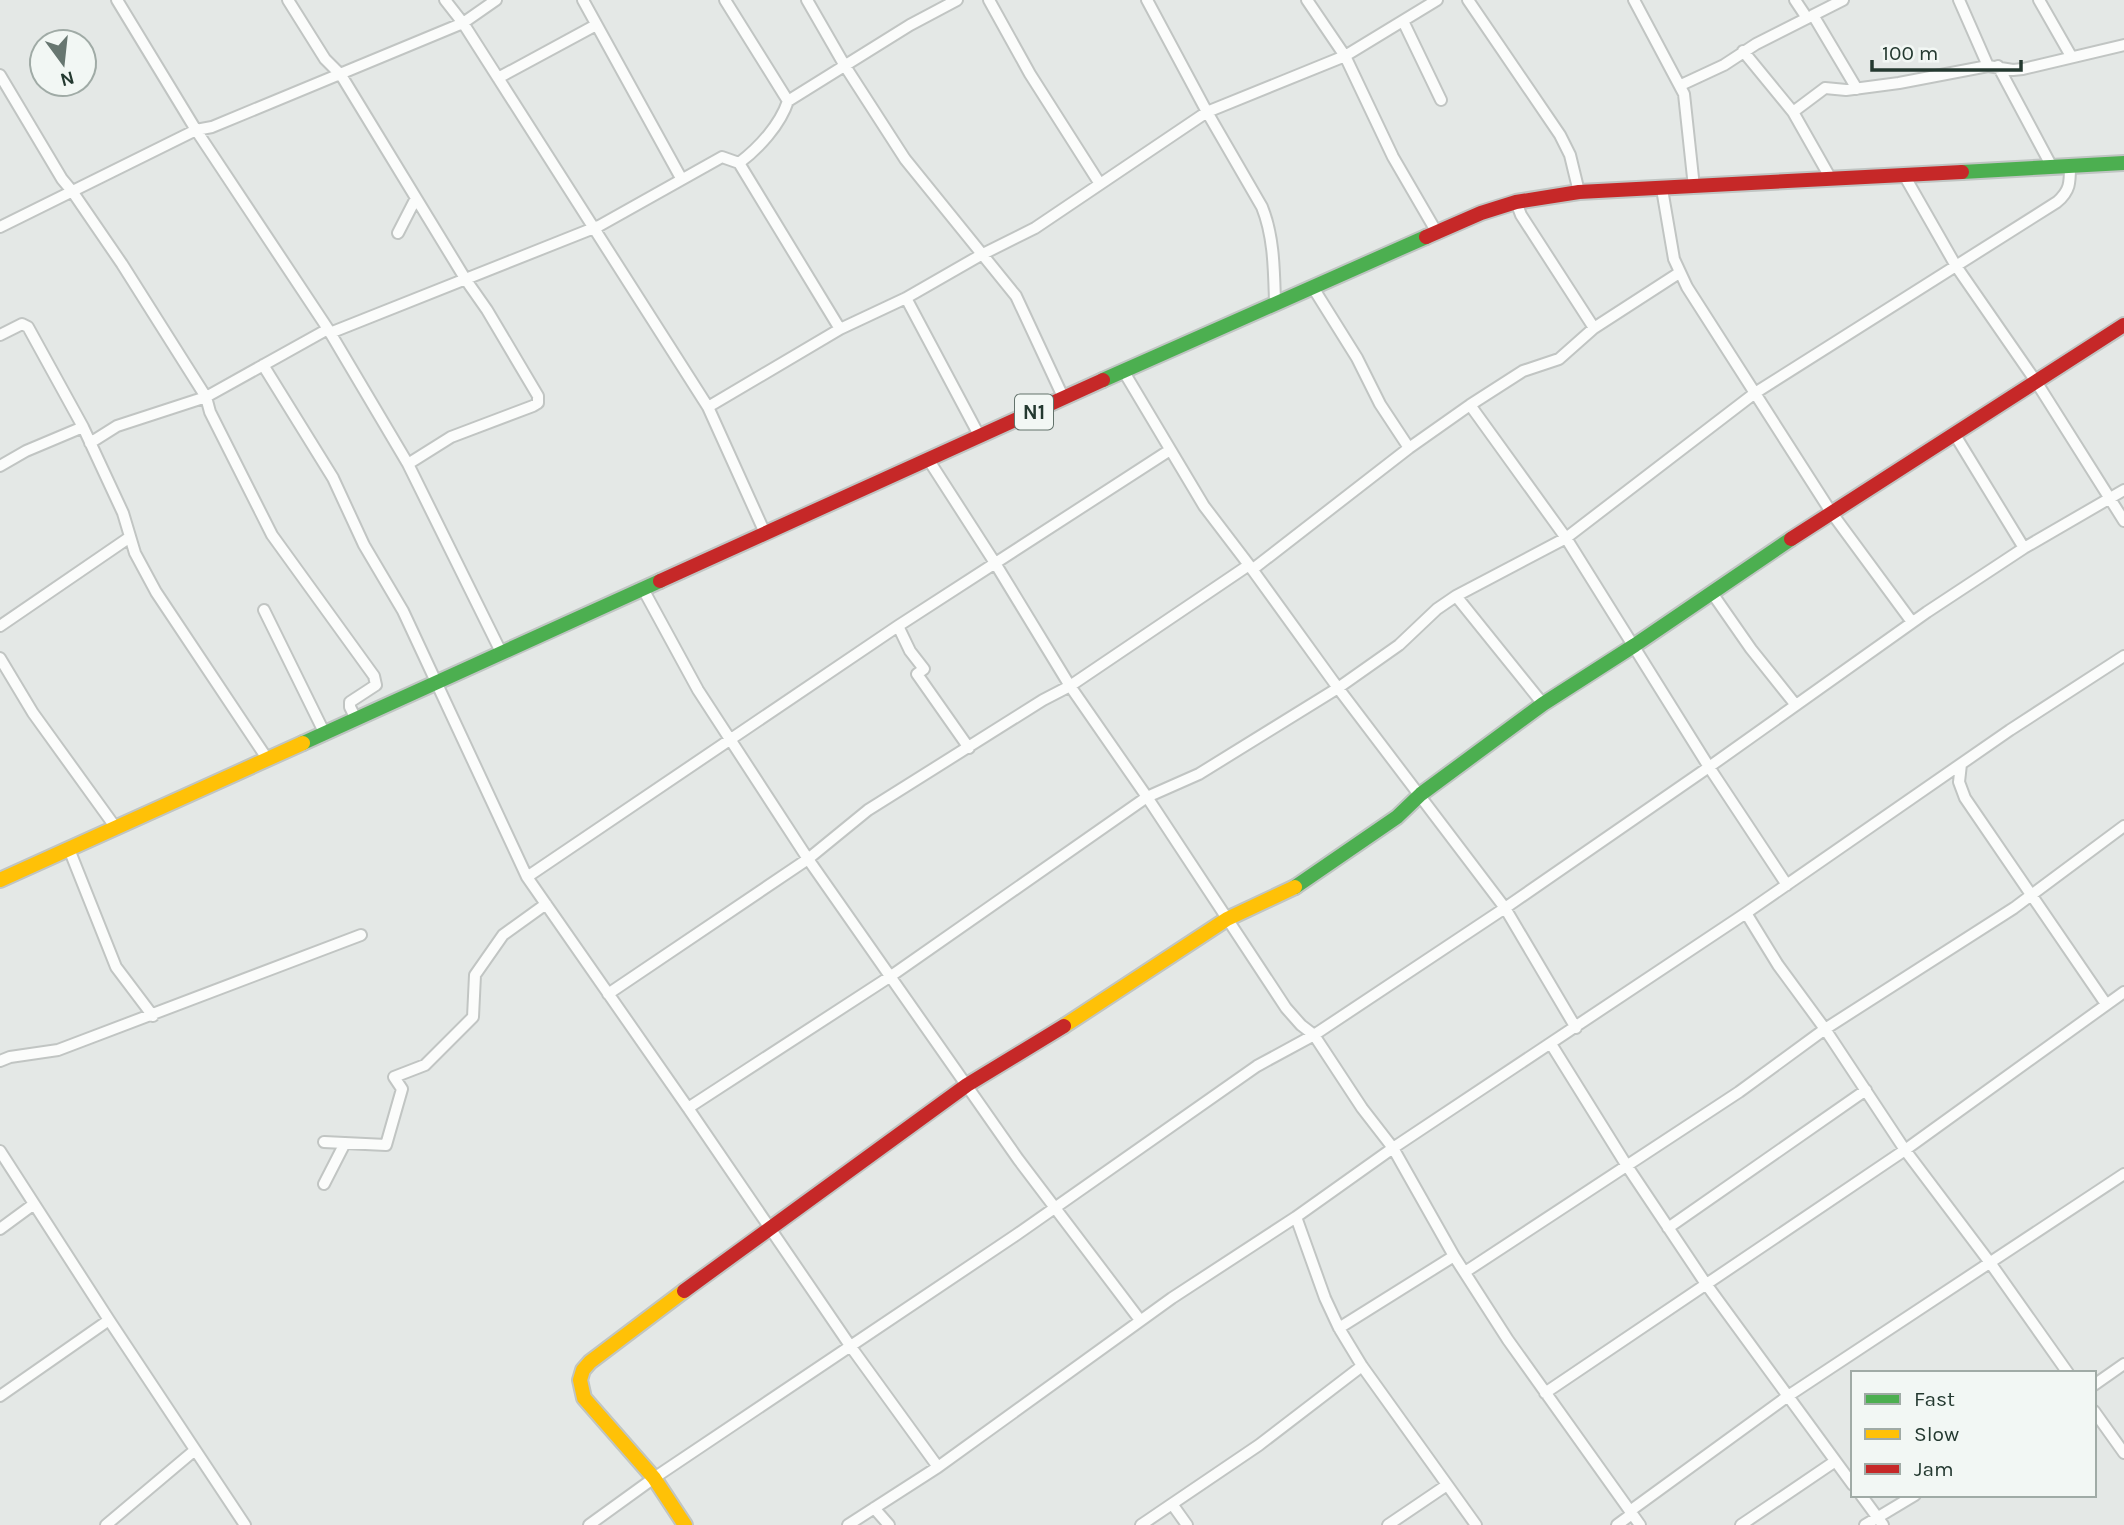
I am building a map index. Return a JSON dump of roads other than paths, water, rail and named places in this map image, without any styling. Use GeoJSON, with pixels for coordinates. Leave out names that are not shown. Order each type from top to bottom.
{"type":"FeatureCollection","features":[{"type":"Feature","properties":{"kind":"main road","name":"N1"},"geometry":{"type":"LineString","coordinates":[[0,880],[1275,302],[1480,213],[1516,202],[1579,192],[2124,163]]}},
{"type":"Feature","properties":{"kind":"main road"},"geometry":{"type":"LineString","coordinates":[[685,1525],[653,1478],[584,1398],[580,1380],[583,1370],[607,1348],[967,1085],[1054,1033],[1227,919],[1293,888],[1397,817],[1421,794],[1544,704],[1831,512],[2124,325]]}},
{"type":"Feature","properties":{"kind":"street"},"geometry":{"type":"LineString","coordinates":[[117,0],[196,130],[329,331],[408,464],[502,654]]}},
{"type":"Feature","properties":{"kind":"street"},"geometry":{"type":"LineString","coordinates":[[288,0],[325,59],[341,75],[538,396],[538,402],[451,437],[408,464]]}},
{"type":"Feature","properties":{"kind":"street"},"geometry":{"type":"LineString","coordinates":[[446,0],[708,407],[765,533]]}},
{"type":"Feature","properties":{"kind":"street"},"geometry":{"type":"LineString","coordinates":[[0,227],[196,130],[212,127],[463,23],[496,0]]}},
{"type":"Feature","properties":{"kind":"street"},"geometry":{"type":"LineString","coordinates":[[583,0],[681,178]]}},
{"type":"Feature","properties":{"kind":"street"},"geometry":{"type":"LineString","coordinates":[[725,0],[788,101]]}},
{"type":"Feature","properties":{"kind":"street"},"geometry":{"type":"LineString","coordinates":[[807,0],[845,66],[905,159],[1016,296],[1064,399]]}},
{"type":"Feature","properties":{"kind":"street"},"geometry":{"type":"LineString","coordinates":[[739,163],[763,142],[785,112],[788,101],[910,25],[957,0]]}},
{"type":"Feature","properties":{"kind":"street"},"geometry":{"type":"LineString","coordinates":[[989,0],[1030,74],[1100,184]]}},
{"type":"Feature","properties":{"kind":"street"},"geometry":{"type":"LineString","coordinates":[[1147,0],[1267,219],[1273,254],[1275,302]]}},
{"type":"Feature","properties":{"kind":"street"},"geometry":{"type":"LineString","coordinates":[[1307,0],[1345,56],[1393,157],[1436,231]]}},
{"type":"Feature","properties":{"kind":"street"},"geometry":{"type":"LineString","coordinates":[[708,407],[841,329],[906,298],[981,255],[1043,224],[1207,112],[1345,56],[1437,0]]}},
{"type":"Feature","properties":{"kind":"street"},"geometry":{"type":"LineString","coordinates":[[1468,0],[1560,135],[1570,155],[1579,192]]}},
{"type":"Feature","properties":{"kind":"street"},"geometry":{"type":"LineString","coordinates":[[1795,0],[1810,16],[1857,89]]}},
{"type":"Feature","properties":{"kind":"street"},"geometry":{"type":"LineString","coordinates":[[1681,85],[1843,0]]}},
{"type":"Feature","properties":{"kind":"street"},"geometry":{"type":"LineString","coordinates":[[1959,0],[1993,66],[2052,167]]}},
{"type":"Feature","properties":{"kind":"street"},"geometry":{"type":"LineString","coordinates":[[2039,0],[2071,56]]}},
{"type":"Feature","properties":{"kind":"street"},"geometry":{"type":"LineString","coordinates":[[1639,2],[1684,94],[1694,187]]}},
{"type":"Feature","properties":{"kind":"street"},"geometry":{"type":"LineString","coordinates":[[1403,21],[1441,100]]}},
{"type":"Feature","properties":{"kind":"street"},"geometry":{"type":"LineString","coordinates":[[498,78],[596,25]]}},
{"type":"Feature","properties":{"kind":"street"},"geometry":{"type":"LineString","coordinates":[[1793,113],[1825,88],[1857,89],[1993,66],[2023,69],[2124,45]]}},
{"type":"Feature","properties":{"kind":"street"},"geometry":{"type":"LineString","coordinates":[[1743,51],[1793,113],[1831,179]]}},
{"type":"Feature","properties":{"kind":"street"},"geometry":{"type":"LineString","coordinates":[[0,75],[62,179],[206,397],[210,412],[272,535],[374,677],[376,685],[350,702],[349,707],[356,719]]}},
{"type":"Feature","properties":{"kind":"street"},"geometry":{"type":"LineString","coordinates":[[90,443],[117,426],[206,397],[329,331],[466,280],[593,228],[722,157],[739,163],[841,329]]}},
{"type":"Feature","properties":{"kind":"street"},"geometry":{"type":"LineString","coordinates":[[688,1108],[891,976],[1147,797],[1199,774],[1338,688],[1399,645],[1437,609],[1456,596],[1566,538],[1755,393],[2067,193],[2070,187],[2070,166]]}},
{"type":"Feature","properties":{"kind":"street"},"geometry":{"type":"LineString","coordinates":[[1904,175],[1956,266],[2037,383],[2124,521]]}},
{"type":"Feature","properties":{"kind":"street"},"geometry":{"type":"LineString","coordinates":[[1661,189],[1679,273],[1831,512],[1912,622]]}},
{"type":"Feature","properties":{"kind":"street"},"geometry":{"type":"LineString","coordinates":[[398,233],[416,198]]}},
{"type":"Feature","properties":{"kind":"street"},"geometry":{"type":"LineString","coordinates":[[1516,202],[1521,215],[1594,328]]}},
{"type":"Feature","properties":{"kind":"street"},"geometry":{"type":"LineString","coordinates":[[608,994],[808,859],[868,810],[1043,700],[1070,686],[1251,567],[1470,405],[1523,372],[1559,359],[1594,328],[1679,273]]}},
{"type":"Feature","properties":{"kind":"street"},"geometry":{"type":"LineString","coordinates":[[1312,286],[1357,358],[1380,404],[1409,448]]}},
{"type":"Feature","properties":{"kind":"street"},"geometry":{"type":"LineString","coordinates":[[906,298],[980,436]]}},
{"type":"Feature","properties":{"kind":"street"},"geometry":{"type":"LineString","coordinates":[[0,335],[22,324],[28,327],[83,427],[123,513],[135,553],[156,592],[268,760]]}},
{"type":"Feature","properties":{"kind":"street"},"geometry":{"type":"LineString","coordinates":[[263,366],[332,478],[373,560],[403,611],[527,877],[768,1228],[938,1467]]}},
{"type":"Feature","properties":{"kind":"street"},"geometry":{"type":"LineString","coordinates":[[1124,372],[1204,506],[1338,688],[1506,908],[1576,1028]]}},
{"type":"Feature","properties":{"kind":"street"},"geometry":{"type":"LineString","coordinates":[[1470,405],[1566,538],[1709,767],[1787,885]]}},
{"type":"Feature","properties":{"kind":"street"},"geometry":{"type":"LineString","coordinates":[[0,466],[26,451],[83,427]]}},
{"type":"Feature","properties":{"kind":"street"},"geometry":{"type":"LineString","coordinates":[[1955,435],[2024,548]]}},
{"type":"Feature","properties":{"kind":"street"},"geometry":{"type":"LineString","coordinates":[[527,877],[898,626],[1170,450]]}},
{"type":"Feature","properties":{"kind":"street"},"geometry":{"type":"LineString","coordinates":[[928,460],[1070,686],[1147,797],[1286,1008],[1314,1035],[1362,1108],[1393,1148],[1454,1256],[1545,1393],[1640,1525]]}},
{"type":"Feature","properties":{"kind":"street"},"geometry":{"type":"LineString","coordinates":[[589,1525],[653,1478],[1056,1208],[1257,1066],[1314,1035],[1506,908],[1912,622],[2024,548],[2124,490]]}},
{"type":"Feature","properties":{"kind":"street"},"geometry":{"type":"LineString","coordinates":[[0,626],[130,537]]}},
{"type":"Feature","properties":{"kind":"street"},"geometry":{"type":"LineString","coordinates":[[643,589],[698,690],[808,859],[1018,1159],[1140,1320]]}},
{"type":"Feature","properties":{"kind":"street"},"geometry":{"type":"LineString","coordinates":[[1712,593],[1751,649],[1795,704]]}},
{"type":"Feature","properties":{"kind":"street"},"geometry":{"type":"LineString","coordinates":[[1456,596],[1544,704]]}},
{"type":"Feature","properties":{"kind":"street"},"geometry":{"type":"LineString","coordinates":[[264,610],[325,734]]}},
{"type":"Feature","properties":{"kind":"street"},"geometry":{"type":"LineString","coordinates":[[898,626],[910,651],[924,669],[917,674],[969,748]]}},
{"type":"Feature","properties":{"kind":"street"},"geometry":{"type":"LineString","coordinates":[[848,1525],[938,1467],[1140,1320],[2124,656]]}},
{"type":"Feature","properties":{"kind":"street"},"geometry":{"type":"LineString","coordinates":[[0,657],[33,713],[116,828]]}},
{"type":"Feature","properties":{"kind":"street"},"geometry":{"type":"LineString","coordinates":[[1961,764],[1959,782],[1965,798],[2106,1004]]}},
{"type":"Feature","properties":{"kind":"street"},"geometry":{"type":"LineString","coordinates":[[1465,1272],[1739,1091],[1825,1029],[2001,917],[2124,826]]}},
{"type":"Feature","properties":{"kind":"street"},"geometry":{"type":"LineString","coordinates":[[69,849],[116,967],[153,1016]]}},
{"type":"Feature","properties":{"kind":"street"},"geometry":{"type":"LineString","coordinates":[[324,1142],[386,1145],[402,1089],[394,1077],[425,1065],[473,1017],[475,975],[503,935],[546,904]]}},
{"type":"Feature","properties":{"kind":"street"},"geometry":{"type":"LineString","coordinates":[[1746,913],[1778,965],[1825,1029],[1905,1150],[1991,1264],[2067,1371]]}},
{"type":"Feature","properties":{"kind":"street"},"geometry":{"type":"LineString","coordinates":[[0,1061],[58,1050],[361,936]]}},
{"type":"Feature","properties":{"kind":"street"},"geometry":{"type":"LineString","coordinates":[[1545,1393],[1905,1150],[2124,992]]}},
{"type":"Feature","properties":{"kind":"street"},"geometry":{"type":"LineString","coordinates":[[1551,1044],[1627,1166],[1706,1284],[1851,1483]]}},
{"type":"Feature","properties":{"kind":"street"},"geometry":{"type":"LineString","coordinates":[[1668,1227],[1866,1090]]}},
{"type":"Feature","properties":{"kind":"street"},"geometry":{"type":"LineString","coordinates":[[324,1184],[345,1143]]}},
{"type":"Feature","properties":{"kind":"street"},"geometry":{"type":"LineString","coordinates":[[0,1151],[245,1525]]}},
{"type":"Feature","properties":{"kind":"street"},"geometry":{"type":"LineString","coordinates":[[1617,1525],[1788,1396],[2124,1174]]}},
{"type":"Feature","properties":{"kind":"street"},"geometry":{"type":"LineString","coordinates":[[0,1229],[34,1204]]}},
{"type":"Feature","properties":{"kind":"street"},"geometry":{"type":"LineString","coordinates":[[1296,1217],[1325,1298],[1339,1328],[1362,1366],[1476,1525]]}},
{"type":"Feature","properties":{"kind":"street"},"geometry":{"type":"LineString","coordinates":[[1339,1328],[1454,1256]]}},
{"type":"Feature","properties":{"kind":"street"},"geometry":{"type":"LineString","coordinates":[[0,1396],[109,1320]]}},
{"type":"Feature","properties":{"kind":"street"},"geometry":{"type":"LineString","coordinates":[[2096,1384],[2124,1364]]}},
{"type":"Feature","properties":{"kind":"street"},"geometry":{"type":"LineString","coordinates":[[1141,1525],[1259,1445],[1362,1366]]}},
{"type":"Feature","properties":{"kind":"street"},"geometry":{"type":"LineString","coordinates":[[2096,1413],[2124,1453]]}},
{"type":"Feature","properties":{"kind":"street"},"geometry":{"type":"LineString","coordinates":[[106,1525],[195,1450]]}},
{"type":"Feature","properties":{"kind":"street"},"geometry":{"type":"LineString","coordinates":[[1741,1525],[1834,1462]]}},
{"type":"Feature","properties":{"kind":"street"},"geometry":{"type":"LineString","coordinates":[[1388,1525],[1447,1485]]}},
{"type":"Feature","properties":{"kind":"street"},"geometry":{"type":"LineString","coordinates":[[1862,1497],[1880,1521]]}},
{"type":"Feature","properties":{"kind":"street"},"geometry":{"type":"LineString","coordinates":[[1865,1525],[1880,1521],[1911,1497]]}},
{"type":"Feature","properties":{"kind":"street"},"geometry":{"type":"LineString","coordinates":[[1172,1504],[1187,1525]]}},
{"type":"Feature","properties":{"kind":"street"},"geometry":{"type":"LineString","coordinates":[[879,1505],[887,1523]]}}]}
